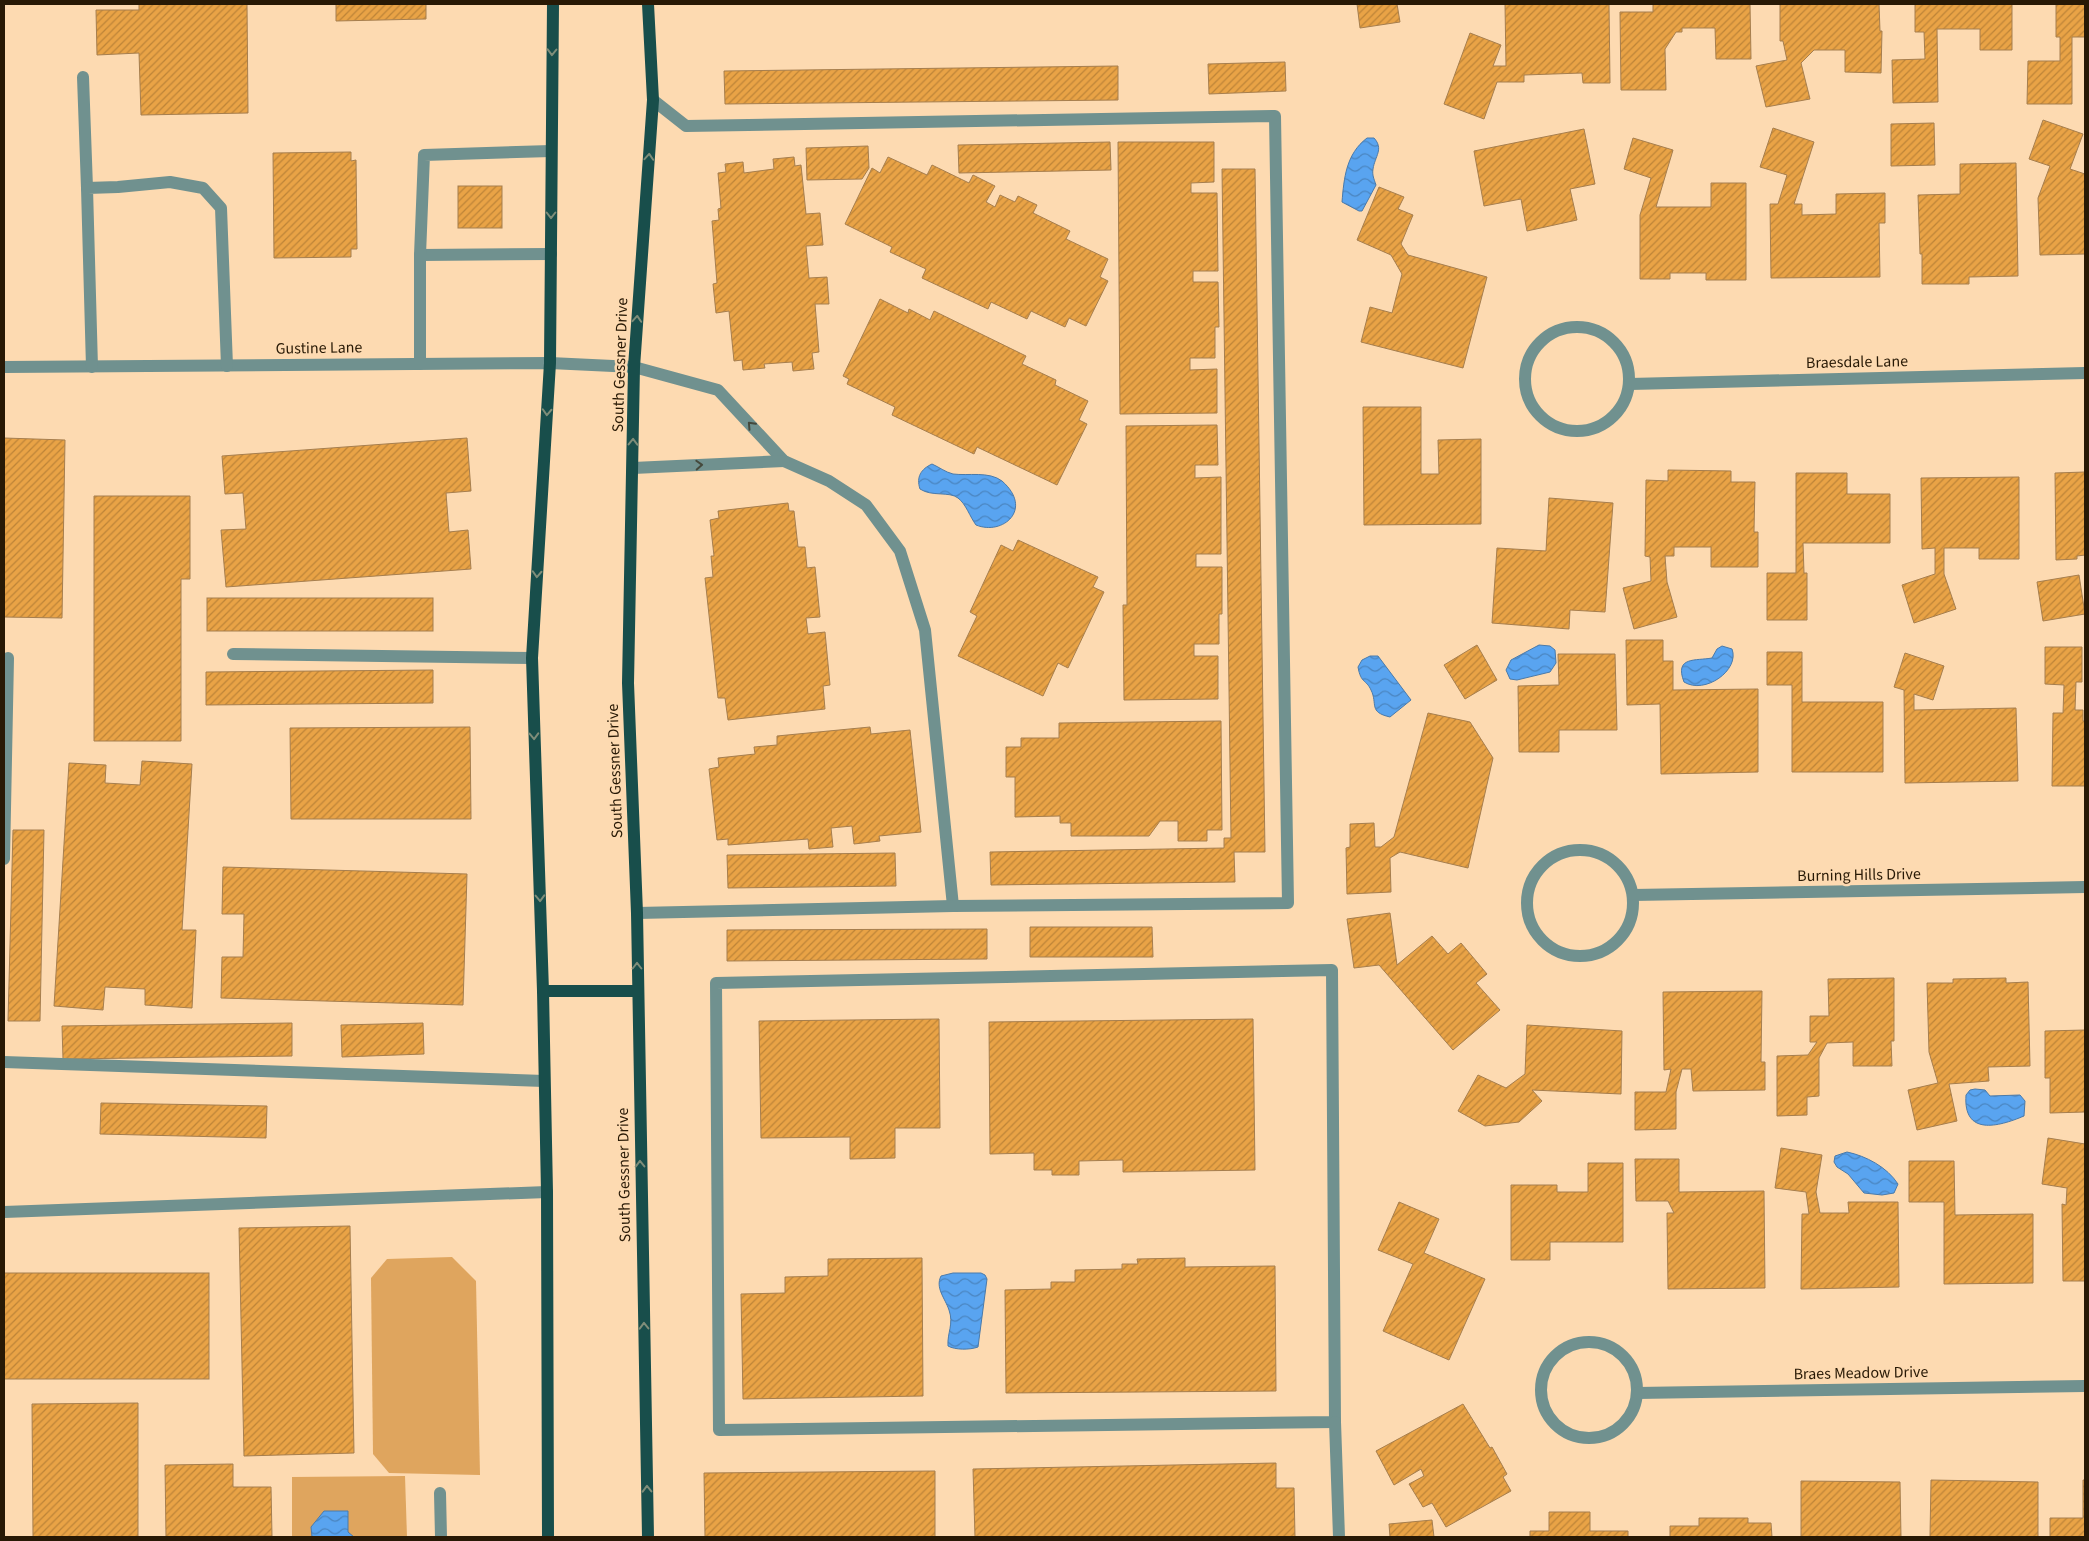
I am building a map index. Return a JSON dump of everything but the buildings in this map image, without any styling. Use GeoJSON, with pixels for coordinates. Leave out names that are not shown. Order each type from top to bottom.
{"type":"FeatureCollection","features":[{"type":"Feature","properties":{"kind":"main road"},"geometry":{"type":"LineString","coordinates":[[548,1537],[547,1192],[543,991],[532,658],[550,363],[552,4]]}},
{"type":"Feature","properties":{"kind":"main road","name":"South Gessner Drive"},"geometry":{"type":"LineString","coordinates":[[648,4],[653,100],[634,367],[628,683],[637,913],[648,1537]]}},
{"type":"Feature","properties":{"kind":"main road"},"geometry":{"type":"LineString","coordinates":[[543,991],[637,991]]}},
{"type":"Feature","properties":{"kind":"street"},"geometry":{"type":"LineString","coordinates":[[83,77],[92,367]]}},
{"type":"Feature","properties":{"kind":"street"},"geometry":{"type":"LineString","coordinates":[[637,913],[953,906],[1288,903],[1275,116],[686,126],[653,100]]}},
{"type":"Feature","properties":{"kind":"street"},"geometry":{"type":"LineString","coordinates":[[420,364],[420,255],[424,155],[551,151]]}},
{"type":"Feature","properties":{"kind":"street"},"geometry":{"type":"LineString","coordinates":[[87,188],[170,182],[203,188],[220,208],[227,366]]}},
{"type":"Feature","properties":{"kind":"street"},"geometry":{"type":"LineString","coordinates":[[420,255],[550,254]]}},
{"type":"Feature","properties":{"kind":"street"},"geometry":{"type":"LineString","coordinates":[[1573,326],[1596,330],[1612,339],[1623,353],[1630,370],[1630,384],[1623,406],[1611,420],[1592,430],[1574,432],[1556,427],[1538,414],[1528,398],[1524,380],[1529,356],[1540,342],[1555,331],[1573,326]]}},
{"type":"Feature","properties":{"kind":"street","name":"Gustine Lane"},"geometry":{"type":"LineString","coordinates":[[4,368],[550,363],[634,367],[718,390],[784,461]]}},
{"type":"Feature","properties":{"kind":"street","name":"Braesdale Lane"},"geometry":{"type":"LineString","coordinates":[[1630,384],[2085,373]]}},
{"type":"Feature","properties":{"kind":"street"},"geometry":{"type":"LineString","coordinates":[[633,468],[784,461],[829,481],[866,505],[900,551],[925,630],[953,906]]}},
{"type":"Feature","properties":{"kind":"street"},"geometry":{"type":"LineString","coordinates":[[234,654],[532,658]]}},
{"type":"Feature","properties":{"kind":"street"},"geometry":{"type":"LineString","coordinates":[[4,859],[8,658]]}},
{"type":"Feature","properties":{"kind":"street"},"geometry":{"type":"LineString","coordinates":[[1574,850],[1593,851],[1610,859],[1623,872],[1634,895],[1633,913],[1626,931],[1614,944],[1601,953],[1583,957],[1564,954],[1547,946],[1531,926],[1526,908],[1531,881],[1541,866],[1556,855],[1574,850]]}},
{"type":"Feature","properties":{"kind":"street","name":"Burning Hills Drive"},"geometry":{"type":"LineString","coordinates":[[1634,895],[2085,887]]}},
{"type":"Feature","properties":{"kind":"street"},"geometry":{"type":"LineString","coordinates":[[1335,1422],[720,1430],[716,983],[1332,970],[1335,1422],[1339,1537]]}},
{"type":"Feature","properties":{"kind":"street"},"geometry":{"type":"LineString","coordinates":[[4,1062],[544,1081]]}},
{"type":"Feature","properties":{"kind":"street"},"geometry":{"type":"LineString","coordinates":[[4,1212],[547,1192]]}},
{"type":"Feature","properties":{"kind":"street"},"geometry":{"type":"LineString","coordinates":[[1592,1342],[1609,1346],[1629,1364],[1636,1381],[1637,1393],[1631,1415],[1619,1428],[1605,1436],[1589,1438],[1572,1436],[1558,1428],[1548,1417],[1540,1393],[1543,1376],[1551,1361],[1560,1352],[1576,1344],[1592,1342]]}},
{"type":"Feature","properties":{"kind":"street","name":"Braes Meadow Drive"},"geometry":{"type":"LineString","coordinates":[[1637,1393],[2085,1386]]}},
{"type":"Feature","properties":{"kind":"street"},"geometry":{"type":"LineString","coordinates":[[440,1493],[441,1537]]}},
{"type":"Feature","properties":{"kind":"shaded area"},"geometry":{"type":"Polygon","coordinates":[[[452,1257],[476,1281],[480,1475],[389,1473],[373,1454],[371,1278],[387,1259],[452,1257]]]}},
{"type":"Feature","properties":{"kind":"shaded area"},"geometry":{"type":"Polygon","coordinates":[[[405,1476],[407,1537],[292,1537],[292,1477],[405,1476]]]}},
{"type":"Feature","properties":{"kind":"water"},"geometry":{"type":"Polygon","coordinates":[[[1367,138],[1374,138],[1379,149],[1373,171],[1376,185],[1362,211],[1359,211],[1342,202],[1345,175],[1350,159],[1360,144],[1367,138]]]}},
{"type":"Feature","properties":{"kind":"water"},"geometry":{"type":"Polygon","coordinates":[[[932,464],[953,474],[985,475],[1002,481],[1011,491],[1015,501],[1015,510],[1011,518],[996,527],[976,525],[958,498],[950,495],[930,493],[920,489],[920,474],[932,464]]]}},
{"type":"Feature","properties":{"kind":"water"},"geometry":{"type":"Polygon","coordinates":[[[1539,645],[1550,646],[1555,650],[1556,663],[1550,672],[1517,680],[1510,679],[1506,670],[1511,660],[1539,645]]]}},
{"type":"Feature","properties":{"kind":"water"},"geometry":{"type":"Polygon","coordinates":[[[1722,646],[1732,649],[1731,665],[1726,672],[1711,683],[1692,685],[1684,682],[1682,668],[1684,664],[1688,661],[1712,658],[1717,649],[1722,646]]]}},
{"type":"Feature","properties":{"kind":"water"},"geometry":{"type":"Polygon","coordinates":[[[1370,656],[1378,656],[1411,700],[1390,717],[1376,710],[1371,690],[1359,672],[1358,667],[1362,660],[1370,656]]]}},
{"type":"Feature","properties":{"kind":"water"},"geometry":{"type":"Polygon","coordinates":[[[1970,1090],[1985,1090],[1990,1096],[2020,1095],[2025,1101],[2024,1116],[1993,1125],[1976,1123],[1970,1117],[1966,1095],[1970,1090]]]}},
{"type":"Feature","properties":{"kind":"water"},"geometry":{"type":"Polygon","coordinates":[[[1847,1152],[1869,1159],[1888,1172],[1898,1184],[1894,1193],[1882,1195],[1864,1193],[1848,1174],[1837,1167],[1834,1162],[1835,1156],[1847,1152]]]}},
{"type":"Feature","properties":{"kind":"water"},"geometry":{"type":"Polygon","coordinates":[[[953,1273],[981,1273],[987,1279],[978,1347],[963,1349],[948,1346],[951,1324],[950,1315],[941,1293],[939,1280],[941,1276],[953,1273]]]}},
{"type":"Feature","properties":{"kind":"water"},"geometry":{"type":"Polygon","coordinates":[[[324,1511],[348,1511],[348,1532],[354,1537],[312,1537],[311,1527],[324,1511]]]}}]}
